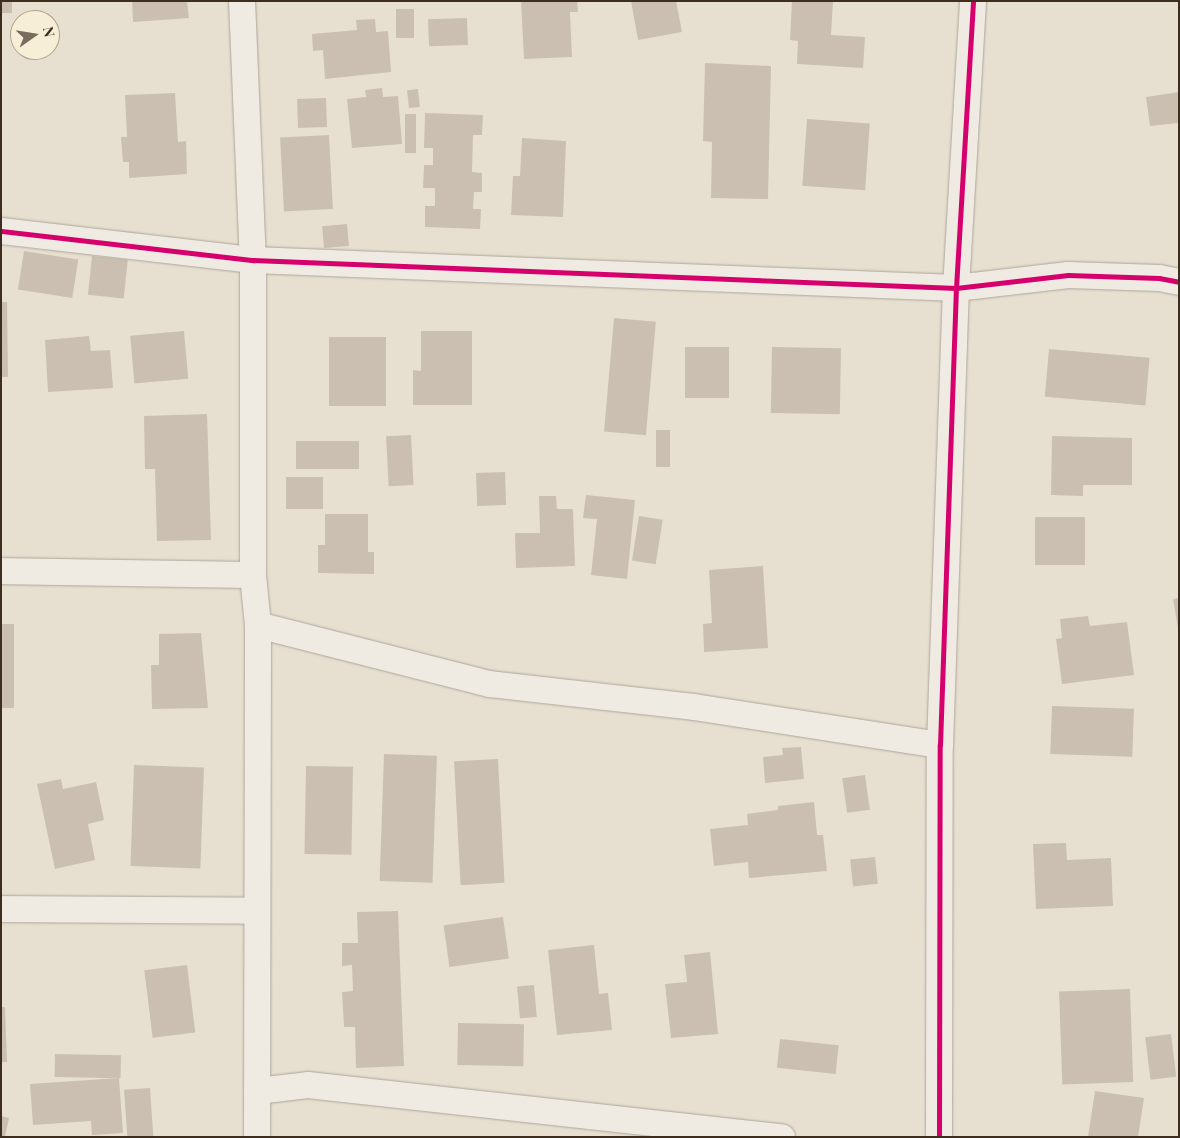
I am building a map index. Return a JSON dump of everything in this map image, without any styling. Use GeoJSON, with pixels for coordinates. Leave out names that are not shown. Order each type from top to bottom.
{"type":"FeatureCollection","features":[{"type":"Feature","properties":{"kind":"street"},"geometry":{"type":"LineString","coordinates":[[242,1],[253,260],[253,575],[258,625],[257,1137]]}},
{"type":"Feature","properties":{"kind":"street"},"geometry":{"type":"LineString","coordinates":[[940,1137],[940,745],[956,288],[972,1]]}},
{"type":"Feature","properties":{"kind":"street"},"geometry":{"type":"LineString","coordinates":[[1,231],[253,260],[956,288],[1068,275],[1159,278],[1179,282]]}},
{"type":"Feature","properties":{"kind":"street"},"geometry":{"type":"LineString","coordinates":[[1,571],[253,575]]}},
{"type":"Feature","properties":{"kind":"street"},"geometry":{"type":"LineString","coordinates":[[258,625],[490,684],[694,707],[940,745]]}},
{"type":"Feature","properties":{"kind":"street"},"geometry":{"type":"LineString","coordinates":[[1,909],[256,911]]}},
{"type":"Feature","properties":{"kind":"street"},"geometry":{"type":"LineString","coordinates":[[257,1091],[308,1085],[782,1137]]}},
{"type":"Feature","properties":{"kind":"building"},"geometry":{"type":"Polygon","coordinates":[[[1,1],[12,1],[10,13],[1,13],[1,1]]]}},
{"type":"Feature","properties":{"kind":"building"},"geometry":{"type":"Polygon","coordinates":[[[132,1],[187,1],[189,18],[133,22],[132,1]]]}},
{"type":"Feature","properties":{"kind":"building"},"geometry":{"type":"Polygon","coordinates":[[[521,1],[577,1],[578,12],[570,12],[572,57],[524,59],[521,1]]]}},
{"type":"Feature","properties":{"kind":"building"},"geometry":{"type":"Polygon","coordinates":[[[631,1],[676,1],[682,32],[638,40],[631,1]]]}},
{"type":"Feature","properties":{"kind":"building"},"geometry":{"type":"Polygon","coordinates":[[[792,1],[833,1],[831,35],[865,37],[863,68],[797,64],[798,41],[790,40],[792,1]]]}},
{"type":"Feature","properties":{"kind":"building"},"geometry":{"type":"Polygon","coordinates":[[[396,9],[414,9],[414,38],[396,38],[396,9]]]}},
{"type":"Feature","properties":{"kind":"building"},"geometry":{"type":"Polygon","coordinates":[[[467,18],[468,45],[429,46],[428,19],[467,18]]]}},
{"type":"Feature","properties":{"kind":"building"},"geometry":{"type":"Polygon","coordinates":[[[375,19],[376,32],[388,31],[391,72],[325,79],[323,50],[313,51],[312,34],[357,30],[356,20],[375,19]]]}},
{"type":"Feature","properties":{"kind":"building"},"geometry":{"type":"Polygon","coordinates":[[[705,63],[771,66],[768,199],[711,198],[712,142],[703,141],[705,63]]]}},
{"type":"Feature","properties":{"kind":"building"},"geometry":{"type":"Polygon","coordinates":[[[382,88],[383,97],[398,96],[402,144],[352,148],[347,99],[366,97],[365,90],[382,88]]]}},
{"type":"Feature","properties":{"kind":"building"},"geometry":{"type":"Polygon","coordinates":[[[418,89],[420,107],[409,108],[407,90],[418,89]]]}},
{"type":"Feature","properties":{"kind":"building"},"geometry":{"type":"Polygon","coordinates":[[[1179,92],[1179,123],[1150,126],[1146,97],[1179,92]]]}},
{"type":"Feature","properties":{"kind":"building"},"geometry":{"type":"Polygon","coordinates":[[[175,93],[178,142],[186,141],[187,174],[129,178],[129,162],[123,162],[121,137],[127,137],[125,95],[175,93]]]}},
{"type":"Feature","properties":{"kind":"building"},"geometry":{"type":"Polygon","coordinates":[[[326,98],[327,127],[298,128],[297,99],[326,98]]]}},
{"type":"Feature","properties":{"kind":"building"},"geometry":{"type":"Polygon","coordinates":[[[425,113],[483,115],[482,135],[473,135],[472,172],[482,173],[482,192],[474,192],[473,209],[481,209],[480,229],[425,227],[425,206],[435,206],[435,188],[423,188],[424,165],[433,165],[433,148],[424,148],[425,113]]]}},
{"type":"Feature","properties":{"kind":"building"},"geometry":{"type":"Polygon","coordinates":[[[405,114],[416,114],[416,153],[405,153],[405,114]]]}},
{"type":"Feature","properties":{"kind":"building"},"geometry":{"type":"Polygon","coordinates":[[[807,119],[870,123],[865,190],[802,186],[807,119]]]}},
{"type":"Feature","properties":{"kind":"building"},"geometry":{"type":"Polygon","coordinates":[[[329,135],[333,209],[284,211],[280,138],[329,135]]]}},
{"type":"Feature","properties":{"kind":"building"},"geometry":{"type":"Polygon","coordinates":[[[522,138],[566,141],[563,217],[511,215],[513,176],[520,176],[522,138]]]}},
{"type":"Feature","properties":{"kind":"building"},"geometry":{"type":"Polygon","coordinates":[[[347,224],[349,246],[324,248],[322,226],[347,224]]]}},
{"type":"Feature","properties":{"kind":"building"},"geometry":{"type":"Polygon","coordinates":[[[24,251],[78,260],[72,298],[18,290],[24,251]]]}},
{"type":"Feature","properties":{"kind":"building"},"geometry":{"type":"Polygon","coordinates":[[[92,256],[128,260],[124,299],[88,295],[92,256]]]}},
{"type":"Feature","properties":{"kind":"building"},"geometry":{"type":"Polygon","coordinates":[[[1,302],[7,302],[8,377],[1,377],[1,302]]]}},
{"type":"Feature","properties":{"kind":"building"},"geometry":{"type":"Polygon","coordinates":[[[614,318],[656,322],[646,435],[604,432],[614,318]]]}},
{"type":"Feature","properties":{"kind":"building"},"geometry":{"type":"Polygon","coordinates":[[[184,331],[188,379],[134,384],[130,336],[184,331]]]}},
{"type":"Feature","properties":{"kind":"building"},"geometry":{"type":"Polygon","coordinates":[[[421,331],[472,331],[472,405],[413,405],[413,370],[421,371],[421,331]]]}},
{"type":"Feature","properties":{"kind":"building"},"geometry":{"type":"Polygon","coordinates":[[[89,336],[91,351],[110,350],[113,388],[48,392],[45,340],[89,336]]]}},
{"type":"Feature","properties":{"kind":"building"},"geometry":{"type":"Polygon","coordinates":[[[329,337],[386,337],[386,406],[329,406],[329,337]]]}},
{"type":"Feature","properties":{"kind":"building"},"geometry":{"type":"Polygon","coordinates":[[[685,347],[729,347],[729,398],[685,398],[685,347]]]}},
{"type":"Feature","properties":{"kind":"building"},"geometry":{"type":"Polygon","coordinates":[[[772,347],[841,348],[840,414],[771,413],[772,347]]]}},
{"type":"Feature","properties":{"kind":"building"},"geometry":{"type":"Polygon","coordinates":[[[1049,349],[1150,358],[1145,406],[1045,397],[1049,349]]]}},
{"type":"Feature","properties":{"kind":"building"},"geometry":{"type":"Polygon","coordinates":[[[207,414],[211,540],[157,541],[155,469],[145,469],[144,416],[207,414]]]}},
{"type":"Feature","properties":{"kind":"building"},"geometry":{"type":"Polygon","coordinates":[[[656,430],[670,430],[670,467],[656,467],[656,430]]]}},
{"type":"Feature","properties":{"kind":"building"},"geometry":{"type":"Polygon","coordinates":[[[411,435],[414,485],[389,486],[386,436],[411,435]]]}},
{"type":"Feature","properties":{"kind":"building"},"geometry":{"type":"Polygon","coordinates":[[[1052,436],[1132,438],[1132,485],[1083,485],[1083,496],[1051,495],[1052,436]]]}},
{"type":"Feature","properties":{"kind":"building"},"geometry":{"type":"Polygon","coordinates":[[[296,441],[359,441],[359,469],[296,469],[296,441]]]}},
{"type":"Feature","properties":{"kind":"building"},"geometry":{"type":"Polygon","coordinates":[[[505,472],[506,505],[477,506],[476,473],[505,472]]]}},
{"type":"Feature","properties":{"kind":"building"},"geometry":{"type":"Polygon","coordinates":[[[286,477],[323,477],[323,509],[286,509],[286,477]]]}},
{"type":"Feature","properties":{"kind":"building"},"geometry":{"type":"Polygon","coordinates":[[[586,495],[635,500],[627,579],[591,575],[597,519],[583,518],[586,495]]]}},
{"type":"Feature","properties":{"kind":"building"},"geometry":{"type":"Polygon","coordinates":[[[539,496],[556,496],[557,509],[573,509],[575,566],[516,568],[515,533],[540,533],[539,496]]]}},
{"type":"Feature","properties":{"kind":"building"},"geometry":{"type":"Polygon","coordinates":[[[325,514],[368,514],[368,552],[374,552],[374,574],[318,573],[318,545],[325,545],[325,514]]]}},
{"type":"Feature","properties":{"kind":"building"},"geometry":{"type":"Polygon","coordinates":[[[639,516],[663,520],[656,564],[632,560],[639,516]]]}},
{"type":"Feature","properties":{"kind":"building"},"geometry":{"type":"Polygon","coordinates":[[[1035,517],[1085,517],[1085,565],[1035,565],[1035,517]]]}},
{"type":"Feature","properties":{"kind":"building"},"geometry":{"type":"Polygon","coordinates":[[[763,566],[768,648],[704,652],[703,624],[712,623],[709,570],[763,566]]]}},
{"type":"Feature","properties":{"kind":"building"},"geometry":{"type":"Polygon","coordinates":[[[1179,598],[1179,628],[1178,628],[1173,599],[1179,598]]]}},
{"type":"Feature","properties":{"kind":"building"},"geometry":{"type":"Polygon","coordinates":[[[1088,616],[1090,626],[1127,622],[1134,675],[1062,684],[1056,639],[1062,638],[1060,619],[1088,616]]]}},
{"type":"Feature","properties":{"kind":"building"},"geometry":{"type":"Polygon","coordinates":[[[1,624],[14,624],[14,708],[1,708],[1,624]]]}},
{"type":"Feature","properties":{"kind":"building"},"geometry":{"type":"Polygon","coordinates":[[[201,633],[208,708],[152,709],[151,665],[159,665],[159,634],[201,633]]]}},
{"type":"Feature","properties":{"kind":"building"},"geometry":{"type":"Polygon","coordinates":[[[1052,706],[1134,709],[1132,757],[1050,754],[1052,706]]]}},
{"type":"Feature","properties":{"kind":"building"},"geometry":{"type":"Polygon","coordinates":[[[801,747],[804,779],[765,783],[763,757],[783,755],[782,748],[801,747]]]}},
{"type":"Feature","properties":{"kind":"building"},"geometry":{"type":"Polygon","coordinates":[[[384,754],[437,756],[433,883],[380,881],[384,754]]]}},
{"type":"Feature","properties":{"kind":"building"},"geometry":{"type":"Polygon","coordinates":[[[498,759],[504,883],[461,885],[454,761],[498,759]]]}},
{"type":"Feature","properties":{"kind":"building"},"geometry":{"type":"Polygon","coordinates":[[[134,765],[204,767],[200,868],[130,866],[134,765]]]}},
{"type":"Feature","properties":{"kind":"building"},"geometry":{"type":"Polygon","coordinates":[[[306,766],[353,767],[351,855],[304,854],[306,766]]]}},
{"type":"Feature","properties":{"kind":"building"},"geometry":{"type":"Polygon","coordinates":[[[865,775],[870,810],[847,813],[842,778],[865,775]]]}},
{"type":"Feature","properties":{"kind":"building"},"geometry":{"type":"Polygon","coordinates":[[[61,779],[63,789],[96,782],[104,820],[88,824],[95,860],[55,869],[37,784],[61,779]]]}},
{"type":"Feature","properties":{"kind":"building"},"geometry":{"type":"Polygon","coordinates":[[[814,802],[817,835],[823,835],[827,871],[749,878],[748,862],[714,866],[710,829],[748,825],[747,814],[778,810],[778,806],[814,802]]]}},
{"type":"Feature","properties":{"kind":"building"},"geometry":{"type":"Polygon","coordinates":[[[1066,843],[1067,860],[1111,858],[1113,906],[1036,909],[1033,844],[1066,843]]]}},
{"type":"Feature","properties":{"kind":"building"},"geometry":{"type":"Polygon","coordinates":[[[875,857],[878,884],[853,886],[850,860],[875,857]]]}},
{"type":"Feature","properties":{"kind":"building"},"geometry":{"type":"Polygon","coordinates":[[[398,911],[404,1066],[356,1068],[355,1027],[344,1027],[342,992],[353,991],[352,965],[342,966],[342,943],[358,943],[357,912],[398,911]]]}},
{"type":"Feature","properties":{"kind":"building"},"geometry":{"type":"Polygon","coordinates":[[[503,917],[509,959],[449,967],[444,925],[503,917]]]}},
{"type":"Feature","properties":{"kind":"building"},"geometry":{"type":"Polygon","coordinates":[[[594,945],[599,994],[608,993],[612,1030],[557,1035],[548,950],[594,945]]]}},
{"type":"Feature","properties":{"kind":"building"},"geometry":{"type":"Polygon","coordinates":[[[710,952],[718,1034],[671,1038],[665,984],[687,982],[684,955],[710,952]]]}},
{"type":"Feature","properties":{"kind":"building"},"geometry":{"type":"Polygon","coordinates":[[[187,965],[195,1032],[153,1038],[144,970],[187,965]]]}},
{"type":"Feature","properties":{"kind":"building"},"geometry":{"type":"Polygon","coordinates":[[[534,985],[537,1017],[520,1018],[517,986],[534,985]]]}},
{"type":"Feature","properties":{"kind":"building"},"geometry":{"type":"Polygon","coordinates":[[[1130,989],[1133,1082],[1062,1084],[1059,991],[1130,989]]]}},
{"type":"Feature","properties":{"kind":"building"},"geometry":{"type":"Polygon","coordinates":[[[1,1007],[5,1007],[7,1062],[1,1062],[1,1007]]]}},
{"type":"Feature","properties":{"kind":"building"},"geometry":{"type":"Polygon","coordinates":[[[458,1023],[524,1024],[523,1066],[457,1065],[458,1023]]]}},
{"type":"Feature","properties":{"kind":"building"},"geometry":{"type":"Polygon","coordinates":[[[1171,1034],[1176,1077],[1150,1080],[1145,1037],[1171,1034]]]}},
{"type":"Feature","properties":{"kind":"building"},"geometry":{"type":"Polygon","coordinates":[[[780,1039],[839,1045],[836,1074],[777,1068],[780,1039]]]}},
{"type":"Feature","properties":{"kind":"building"},"geometry":{"type":"Polygon","coordinates":[[[55,1054],[121,1055],[121,1078],[55,1077],[55,1054]]]}},
{"type":"Feature","properties":{"kind":"building"},"geometry":{"type":"Polygon","coordinates":[[[119,1078],[123,1133],[92,1135],[91,1121],[33,1125],[30,1084],[119,1078]]]}},
{"type":"Feature","properties":{"kind":"building"},"geometry":{"type":"Polygon","coordinates":[[[150,1088],[153,1137],[127,1137],[124,1090],[150,1088]]]}},
{"type":"Feature","properties":{"kind":"building"},"geometry":{"type":"Polygon","coordinates":[[[1095,1091],[1144,1098],[1138,1137],[1088,1137],[1095,1091]]]}},
{"type":"Feature","properties":{"kind":"building"},"geometry":{"type":"Polygon","coordinates":[[[1,1116],[9,1118],[5,1137],[1,1137],[1,1116]]]}},
{"type":"Feature","properties":{"kind":"cycle path"},"geometry":{"type":"LineString","coordinates":[[939,1137],[940,745],[956,288],[973,1]]}},
{"type":"Feature","properties":{"kind":"cycle path"},"geometry":{"type":"LineString","coordinates":[[1,231],[253,260],[956,288],[1068,275],[1159,278],[1179,282]]}}]}
